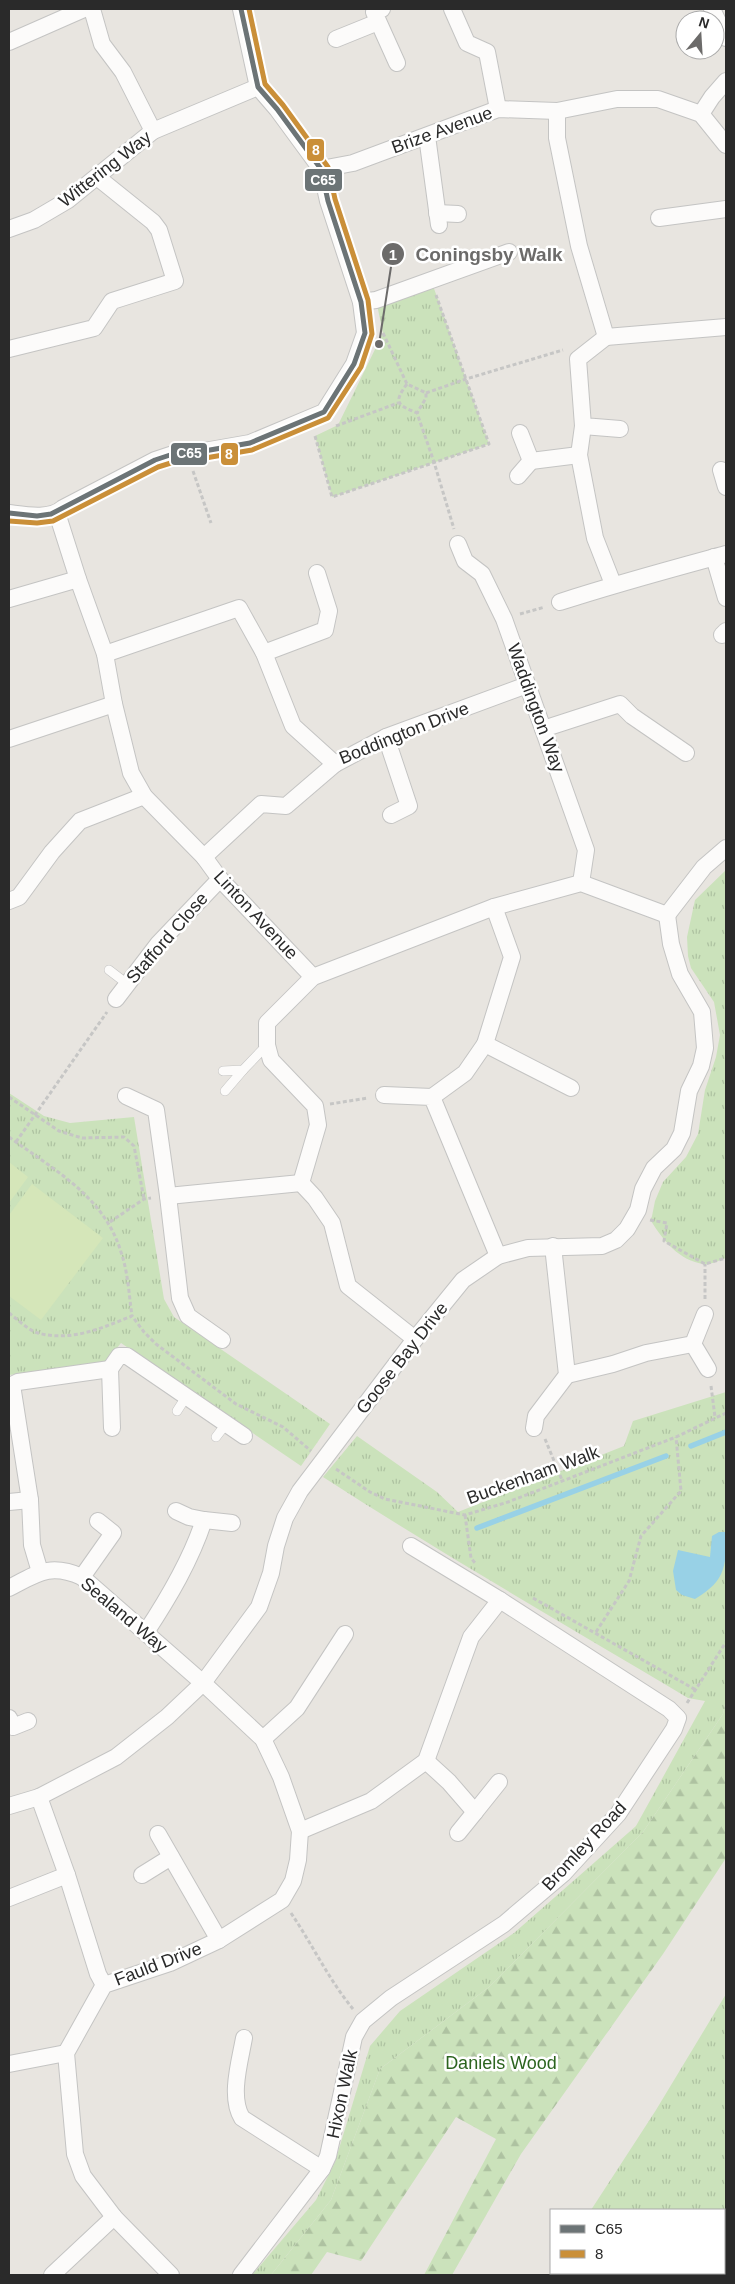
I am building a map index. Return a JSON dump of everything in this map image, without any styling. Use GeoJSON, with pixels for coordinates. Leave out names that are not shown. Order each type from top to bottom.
{"type":"FeatureCollection","features":[{"type":"Feature","properties":{"kind":"street"},"geometry":{"type":"LineString","coordinates":[[9,42],[84,9]]}},
{"type":"Feature","properties":{"kind":"street"},"geometry":{"type":"LineString","coordinates":[[92,9],[102,44],[122,72],[153,131]]}},
{"type":"Feature","properties":{"kind":"street"},"geometry":{"type":"LineString","coordinates":[[9,513],[34,516],[57,513],[63,508],[155,460],[173,454],[188,454],[250,443],[324,412],[354,364],[365,333],[369,301],[328,201],[321,169],[294,130],[258,87],[240,9]]}},
{"type":"Feature","properties":{"kind":"street"},"geometry":{"type":"LineString","coordinates":[[452,9],[467,42],[487,52],[498,109]]}},
{"type":"Feature","properties":{"kind":"street"},"geometry":{"type":"LineString","coordinates":[[712,9],[726,38]]}},
{"type":"Feature","properties":{"kind":"street"},"geometry":{"type":"LineString","coordinates":[[336,39],[380,15],[397,63]]}},
{"type":"Feature","properties":{"kind":"street"},"geometry":{"type":"LineString","coordinates":[[726,81],[701,114],[726,145]]}},
{"type":"Feature","properties":{"kind":"street","name":"Wittering Way"},"geometry":{"type":"LineString","coordinates":[[9,229],[34,220],[68,200],[153,131],[258,87]]}},
{"type":"Feature","properties":{"kind":"street","name":"Brize Avenue"},"geometry":{"type":"LineString","coordinates":[[321,169],[353,163],[377,152],[427,136],[498,109],[557,111],[617,99],[658,99],[701,114]]}},
{"type":"Feature","properties":{"kind":"street"},"geometry":{"type":"LineString","coordinates":[[557,111],[557,138],[579,246],[606,338]]}},
{"type":"Feature","properties":{"kind":"street"},"geometry":{"type":"LineString","coordinates":[[427,136],[438,219],[458,214]]}},
{"type":"Feature","properties":{"kind":"street"},"geometry":{"type":"LineString","coordinates":[[9,349],[94,328],[112,301],[175,281],[159,230],[153,222],[97,177]]}},
{"type":"Feature","properties":{"kind":"street"},"geometry":{"type":"LineString","coordinates":[[660,218],[726,210]]}},
{"type":"Feature","properties":{"kind":"street"},"geometry":{"type":"LineString","coordinates":[[369,301],[509,252]]}},
{"type":"Feature","properties":{"kind":"street"},"geometry":{"type":"LineString","coordinates":[[613,584],[595,538],[579,455],[583,426],[578,359],[606,338],[726,327]]}},
{"type":"Feature","properties":{"kind":"street"},"geometry":{"type":"LineString","coordinates":[[583,426],[620,429]]}},
{"type":"Feature","properties":{"kind":"street"},"geometry":{"type":"LineString","coordinates":[[520,433],[531,461]]}},
{"type":"Feature","properties":{"kind":"street"},"geometry":{"type":"LineString","coordinates":[[518,476],[531,461],[579,455]]}},
{"type":"Feature","properties":{"kind":"street"},"geometry":{"type":"LineString","coordinates":[[721,470],[723,489]]}},
{"type":"Feature","properties":{"kind":"street","name":"Linton Avenue"},"geometry":{"type":"LineString","coordinates":[[57,513],[105,654],[114,704],[131,773],[144,796],[204,857],[220,879],[312,976],[494,907],[581,884]]}},
{"type":"Feature","properties":{"kind":"street","name":"Waddington Way"},"geometry":{"type":"LineString","coordinates":[[458,544],[465,561],[482,574],[504,619],[586,850],[581,884]]}},
{"type":"Feature","properties":{"kind":"street"},"geometry":{"type":"LineString","coordinates":[[560,602],[613,584],[632,581],[720,556],[726,598]]}},
{"type":"Feature","properties":{"kind":"street"},"geometry":{"type":"LineString","coordinates":[[264,653],[326,630],[329,611],[317,573]]}},
{"type":"Feature","properties":{"kind":"street"},"geometry":{"type":"LineString","coordinates":[[9,599],[78,579]]}},
{"type":"Feature","properties":{"kind":"street","name":"Boddington Drive"},"geometry":{"type":"LineString","coordinates":[[105,654],[239,608],[264,653],[293,726],[335,764],[386,737],[526,685]]}},
{"type":"Feature","properties":{"kind":"street"},"geometry":{"type":"LineString","coordinates":[[9,738],[114,704]]}},
{"type":"Feature","properties":{"kind":"street"},"geometry":{"type":"LineString","coordinates":[[542,729],[620,704],[632,716],[686,753]]}},
{"type":"Feature","properties":{"kind":"street"},"geometry":{"type":"LineString","coordinates":[[386,737],[409,806],[391,815]]}},
{"type":"Feature","properties":{"kind":"street"},"geometry":{"type":"LineString","coordinates":[[204,857],[261,804],[286,806],[335,764]]}},
{"type":"Feature","properties":{"kind":"street"},"geometry":{"type":"LineString","coordinates":[[9,901],[19,897],[52,852],[80,821],[144,796]]}},
{"type":"Feature","properties":{"kind":"street"},"geometry":{"type":"LineString","coordinates":[[581,884],[667,915],[704,867],[726,848]]}},
{"type":"Feature","properties":{"kind":"street","name":"Stafford Close"},"geometry":{"type":"LineString","coordinates":[[116,999],[126,983],[158,944],[220,879]]}},
{"type":"Feature","properties":{"kind":"street"},"geometry":{"type":"LineString","coordinates":[[384,1095],[432,1097],[465,1073],[485,1044],[512,957],[494,907]]}},
{"type":"Feature","properties":{"kind":"street","name":"Goose Bay Drive"},"geometry":{"type":"LineString","coordinates":[[9,1806],[39,1797],[116,1757],[167,1717],[204,1682],[259,1607],[271,1573],[284,1518],[300,1491],[415,1340],[464,1280],[498,1256],[528,1248],[602,1246],[616,1240],[622,1234],[638,1210],[643,1189],[654,1168],[674,1148],[682,1133],[689,1091],[701,1066],[705,1048],[702,1012],[680,974],[671,944],[667,915]]}},
{"type":"Feature","properties":{"kind":"street"},"geometry":{"type":"LineString","coordinates":[[301,1183],[318,1125],[315,1106],[271,1060],[267,1044],[267,1023],[312,976]]}},
{"type":"Feature","properties":{"kind":"street"},"geometry":{"type":"LineString","coordinates":[[485,1044],[571,1088]]}},
{"type":"Feature","properties":{"kind":"street"},"geometry":{"type":"LineString","coordinates":[[126,1096],[156,1110],[180,1298],[188,1316],[222,1340]]}},
{"type":"Feature","properties":{"kind":"street"},"geometry":{"type":"LineString","coordinates":[[432,1097],[498,1256]]}},
{"type":"Feature","properties":{"kind":"street"},"geometry":{"type":"LineString","coordinates":[[168,1196],[301,1183]]}},
{"type":"Feature","properties":{"kind":"street"},"geometry":{"type":"LineString","coordinates":[[301,1183],[315,1198],[332,1223],[348,1286],[415,1340]]}},
{"type":"Feature","properties":{"kind":"street"},"geometry":{"type":"LineString","coordinates":[[535,1422],[567,1375],[553,1246]]}},
{"type":"Feature","properties":{"kind":"street"},"geometry":{"type":"LineString","coordinates":[[693,1344],[705,1314]]}},
{"type":"Feature","properties":{"kind":"street"},"geometry":{"type":"LineString","coordinates":[[567,1375],[613,1364],[646,1353],[693,1344]]}},
{"type":"Feature","properties":{"kind":"street"},"geometry":{"type":"LineString","coordinates":[[693,1344],[708,1368]]}},
{"type":"Feature","properties":{"kind":"street"},"geometry":{"type":"LineString","coordinates":[[112,1428],[110,1369],[119,1356],[127,1356],[186,1397],[221,1430],[244,1436]]}},
{"type":"Feature","properties":{"kind":"street"},"geometry":{"type":"LineString","coordinates":[[40,1572],[32,1545],[30,1500],[10,1385],[18,1382],[110,1369]]}},
{"type":"Feature","properties":{"kind":"street"},"geometry":{"type":"LineString","coordinates":[[9,1502],[30,1500]]}},
{"type":"Feature","properties":{"kind":"street"},"geometry":{"type":"LineString","coordinates":[[176,1511],[189,1517],[232,1523]]}},
{"type":"Feature","properties":{"kind":"street"},"geometry":{"type":"LineString","coordinates":[[146,1632],[172,1592],[197,1542],[204,1520]]}},
{"type":"Feature","properties":{"kind":"street"},"geometry":{"type":"LineString","coordinates":[[82,1577],[113,1533],[98,1521]]}},
{"type":"Feature","properties":{"kind":"street","name":"Bromley Road"},"geometry":{"type":"LineString","coordinates":[[363,2021],[390,1998],[504,1924],[563,1874],[618,1814],[674,1729],[678,1718],[669,1709],[500,1600],[412,1546]]}},
{"type":"Feature","properties":{"kind":"street","name":"Sealand Way"},"geometry":{"type":"LineString","coordinates":[[9,1588],[40,1572],[64,1569],[82,1577],[204,1682]]}},
{"type":"Feature","properties":{"kind":"street"},"geometry":{"type":"LineString","coordinates":[[300,1831],[372,1801],[426,1760],[471,1637],[500,1600]]}},
{"type":"Feature","properties":{"kind":"street"},"geometry":{"type":"LineString","coordinates":[[263,1739],[297,1708],[345,1634]]}},
{"type":"Feature","properties":{"kind":"street","name":"Fauld Drive"},"geometry":{"type":"LineString","coordinates":[[66,2053],[104,1985],[170,1963],[219,1940],[282,1900],[293,1881],[298,1860],[300,1831],[281,1776],[263,1739],[204,1682]]}},
{"type":"Feature","properties":{"kind":"street"},"geometry":{"type":"LineString","coordinates":[[426,1760],[450,1782],[475,1812]]}},
{"type":"Feature","properties":{"kind":"street"},"geometry":{"type":"LineString","coordinates":[[458,1833],[499,1782]]}},
{"type":"Feature","properties":{"kind":"street"},"geometry":{"type":"LineString","coordinates":[[39,1797],[68,1875],[98,1974],[104,1985]]}},
{"type":"Feature","properties":{"kind":"street"},"geometry":{"type":"LineString","coordinates":[[158,1834],[219,1940]]}},
{"type":"Feature","properties":{"kind":"street"},"geometry":{"type":"LineString","coordinates":[[142,1875],[171,1857]]}},
{"type":"Feature","properties":{"kind":"street"},"geometry":{"type":"LineString","coordinates":[[9,1898],[68,1875]]}},
{"type":"Feature","properties":{"kind":"street","name":"Hixon Walk"},"geometry":{"type":"LineString","coordinates":[[241,2275],[322,2169],[328,2156],[354,2037],[363,2021]]}},
{"type":"Feature","properties":{"kind":"street"},"geometry":{"type":"LineString","coordinates":[[244,2038],[238,2073],[236,2108],[242,2118],[322,2169]]}},
{"type":"Feature","properties":{"kind":"street"},"geometry":{"type":"LineString","coordinates":[[9,2064],[66,2053],[75,2154],[83,2176],[114,2217],[171,2275]]}},
{"type":"Feature","properties":{"kind":"street"},"geometry":{"type":"LineString","coordinates":[[52,2275],[114,2217]]}},
{"type":"Feature","properties":{"kind":"lane"},"geometry":{"type":"LineString","coordinates":[[109,970],[126,983]]}},
{"type":"Feature","properties":{"kind":"lane"},"geometry":{"type":"LineString","coordinates":[[225,1091],[267,1044]]}},
{"type":"Feature","properties":{"kind":"lane"},"geometry":{"type":"LineString","coordinates":[[223,1071],[243,1070]]}},
{"type":"Feature","properties":{"kind":"lane"},"geometry":{"type":"LineString","coordinates":[[177,1411],[186,1397]]}},
{"type":"Feature","properties":{"kind":"path"},"geometry":{"type":"LineString","coordinates":[[315,436],[332,497],[489,444],[431,280]]}},
{"type":"Feature","properties":{"kind":"path"},"geometry":{"type":"LineString","coordinates":[[369,301],[407,384],[426,393],[569,348]]}},
{"type":"Feature","properties":{"kind":"path"},"geometry":{"type":"LineString","coordinates":[[398,403],[407,384]]}},
{"type":"Feature","properties":{"kind":"path"},"geometry":{"type":"LineString","coordinates":[[417,413],[426,398],[426,393]]}},
{"type":"Feature","properties":{"kind":"path"},"geometry":{"type":"LineString","coordinates":[[330,428],[398,403],[417,413],[434,462],[458,544]]}},
{"type":"Feature","properties":{"kind":"path"},"geometry":{"type":"LineString","coordinates":[[306,438],[322,432]]}},
{"type":"Feature","properties":{"kind":"path"},"geometry":{"type":"LineString","coordinates":[[188,454],[211,523]]}},
{"type":"Feature","properties":{"kind":"path"},"geometry":{"type":"LineString","coordinates":[[504,619],[560,602]]}},
{"type":"Feature","properties":{"kind":"path"},"geometry":{"type":"LineString","coordinates":[[16,1142],[116,999]]}},
{"type":"Feature","properties":{"kind":"path"},"geometry":{"type":"LineString","coordinates":[[315,1106],[384,1095]]}},
{"type":"Feature","properties":{"kind":"path"},"geometry":{"type":"LineString","coordinates":[[9,1097],[59,1131],[82,1138],[124,1136],[134,1146],[144,1199]]}},
{"type":"Feature","properties":{"kind":"path","name":"Buckenham Walk"},"geometry":{"type":"LineString","coordinates":[[9,1138],[82,1191],[110,1222],[122,1253],[132,1316],[156,1344],[236,1404],[283,1427],[322,1460],[370,1492],[385,1499],[465,1515],[508,1502],[676,1437],[726,1413]]}},
{"type":"Feature","properties":{"kind":"path"},"geometry":{"type":"LineString","coordinates":[[110,1222],[144,1199],[168,1196]]}},
{"type":"Feature","properties":{"kind":"path"},"geometry":{"type":"LineString","coordinates":[[638,1210],[651,1221],[667,1223],[664,1241],[705,1264],[726,1258]]}},
{"type":"Feature","properties":{"kind":"path"},"geometry":{"type":"LineString","coordinates":[[705,1264],[705,1314]]}},
{"type":"Feature","properties":{"kind":"path"},"geometry":{"type":"LineString","coordinates":[[9,1313],[36,1333],[65,1336],[92,1331],[132,1316]]}},
{"type":"Feature","properties":{"kind":"path"},"geometry":{"type":"LineString","coordinates":[[708,1368],[715,1418]]}},
{"type":"Feature","properties":{"kind":"path"},"geometry":{"type":"LineString","coordinates":[[535,1422],[562,1480]]}},
{"type":"Feature","properties":{"kind":"path"},"geometry":{"type":"LineString","coordinates":[[596,1632],[628,1581],[641,1536],[681,1491],[676,1437]]}},
{"type":"Feature","properties":{"kind":"path"},"geometry":{"type":"LineString","coordinates":[[465,1515],[471,1558],[481,1569]]}},
{"type":"Feature","properties":{"kind":"path"},"geometry":{"type":"LineString","coordinates":[[526,1594],[696,1690],[726,1642]]}},
{"type":"Feature","properties":{"kind":"path"},"geometry":{"type":"LineString","coordinates":[[282,1900],[312,1944],[341,1994]]}},
{"type":"Feature","properties":{"kind":"green space"},"geometry":{"type":"Polygon","coordinates":[[[431,280],[489,444],[332,497],[315,436],[338,425],[383,333],[376,300],[431,280]]]}},
{"type":"Feature","properties":{"kind":"green space"},"geometry":{"type":"Polygon","coordinates":[[[726,870],[726,1258],[704,1264],[687,1259],[679,1254],[666,1242],[651,1221],[655,1201],[663,1182],[686,1157],[698,1134],[705,1090],[716,1057],[720,1035],[714,1002],[691,968],[687,937],[695,900],[726,870]]]}},
{"type":"Feature","properties":{"kind":"green space"},"geometry":{"type":"Polygon","coordinates":[[[9,1093],[44,1116],[70,1123],[134,1117],[164,1299],[174,1317],[330,1424],[301,1466],[121,1343],[105,1363],[9,1375],[9,1093]]]}},
{"type":"Feature","properties":{"kind":"green space"},"geometry":{"type":"Polygon","coordinates":[[[9,1162],[28,1177],[9,1203],[9,1162]]]}},
{"type":"Feature","properties":{"kind":"green space"},"geometry":{"type":"Polygon","coordinates":[[[32,1184],[103,1238],[41,1320],[9,1296],[9,1215],[32,1184]]]}},
{"type":"Feature","properties":{"kind":"green space"},"geometry":{"type":"Polygon","coordinates":[[[726,1392],[726,1699],[723,1714],[643,1832],[489,1987],[380,2069],[331,2200],[271,2275],[252,2275],[316,2200],[335,2162],[370,2046],[400,2011],[514,1933],[636,1826],[705,1701],[688,1698],[459,1562],[323,1477],[357,1436],[437,1492],[458,1512],[624,1446],[633,1421],[726,1392]]]}},
{"type":"Feature","properties":{"kind":"green space","name":"Daniels Wood"},"geometry":{"type":"Polygon","coordinates":[[[726,1699],[726,1858],[663,1954],[521,2154],[452,2275],[424,2275],[496,2139],[456,2117],[361,2261],[327,2252],[311,2275],[271,2275],[331,2200],[380,2069],[489,1987],[643,1832],[723,1714],[726,1699]]]}},
{"type":"Feature","properties":{"kind":"green space"},"geometry":{"type":"Polygon","coordinates":[[[726,1994],[726,2275],[549,2275],[550,2273],[725,2274],[725,2209],[592,2209],[656,2110],[726,1994]]]}},
{"type":"Feature","properties":{"kind":"water"},"geometry":{"type":"Polygon","coordinates":[[[719,1532],[726,1532],[726,1554],[725,1563],[719,1578],[706,1592],[695,1599],[682,1595],[676,1590],[673,1571],[678,1550],[710,1557],[712,1536],[719,1532]]]}},
{"type":"Feature","properties":{"kind":"waterway"},"geometry":{"type":"LineString","coordinates":[[691,1446],[726,1432]]}},
{"type":"Feature","properties":{"kind":"waterway"},"geometry":{"type":"LineString","coordinates":[[477,1528],[666,1456]]}},
{"type":"Feature","properties":{"kind":"transit line","name":"C65"},"geometry":{"type":"LineString","coordinates":[[9,513],[37,516],[51,514],[155,460],[173,454],[187,454],[250,443],[324,412],[354,364],[365,333],[361,302],[328,201],[321,169],[277,109],[258,87],[241,9]]}},
{"type":"Feature","properties":{"kind":"transit line","name":"8"},"geometry":{"type":"LineString","coordinates":[[9,521],[37,523],[53,521],[158,467],[174,462],[252,450],[328,418],[361,367],[372,334],[368,300],[335,199],[328,167],[283,105],[265,84],[249,9]]}},
{"type":"Feature","properties":{"kind":"place","name":"Coningsby Walk"},"geometry":{"type":"Point","coordinates":[379,344]}}]}
